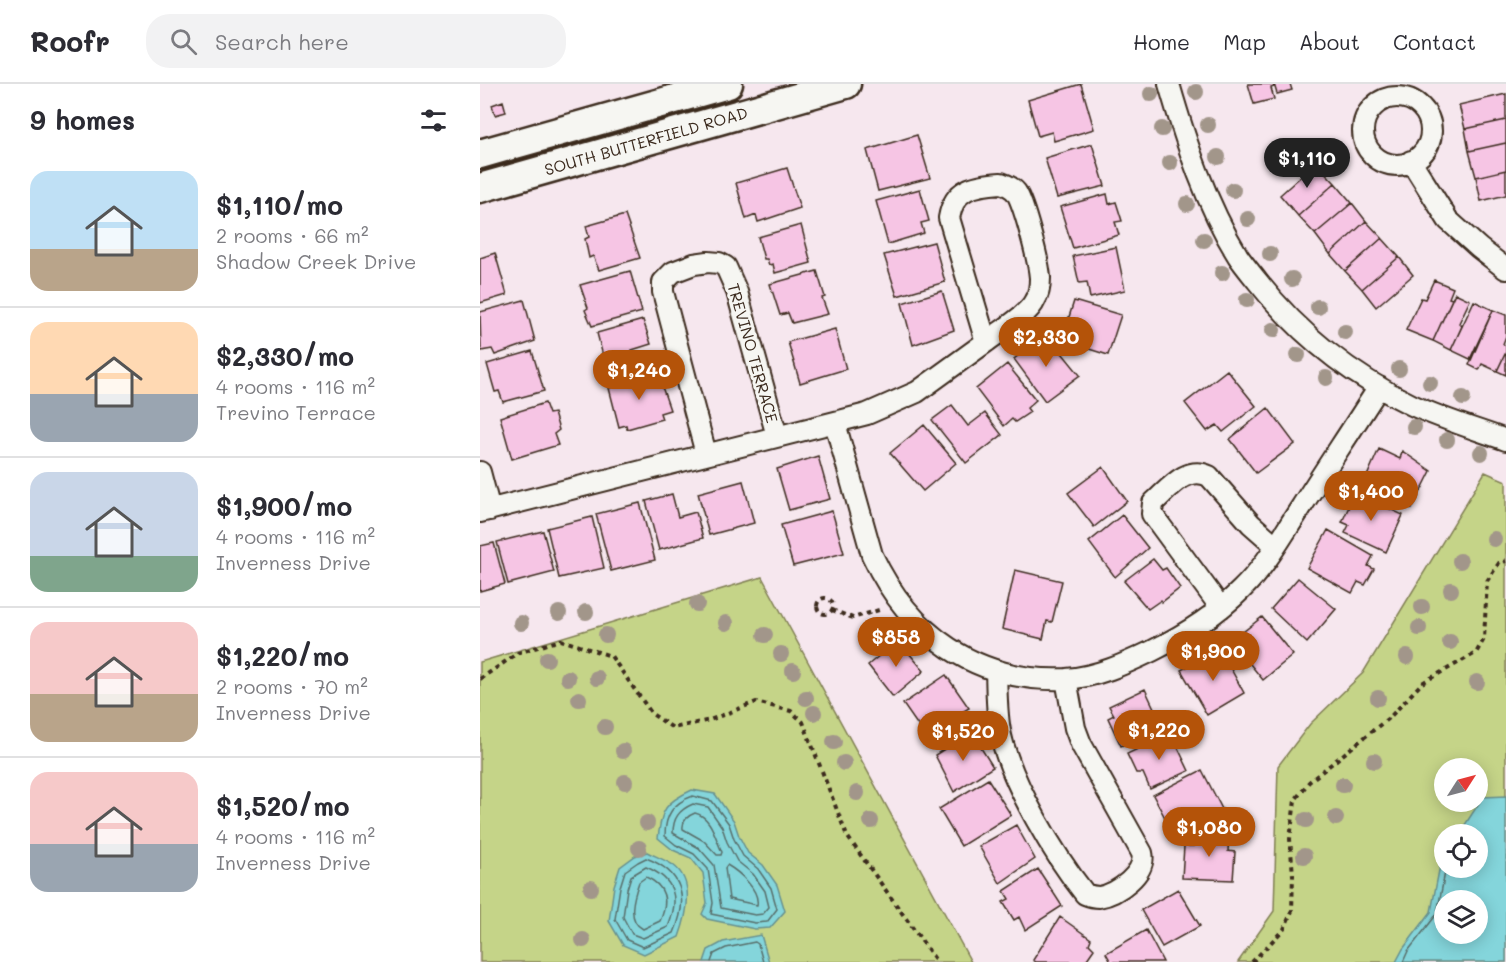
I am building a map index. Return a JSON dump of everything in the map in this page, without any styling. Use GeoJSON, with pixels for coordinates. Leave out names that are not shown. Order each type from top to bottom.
{"type":"FeatureCollection","features":[{"type":"Feature","properties":{"kind":"main road","name":"SOUTH BUTTERFIELD ROAD"},"geometry":{"type":"LineString","coordinates":[[480,154],[728,84]]}},
{"type":"Feature","properties":{"kind":"main road","name":"SOUTH BUTTERFIELD ROAD"},"geometry":{"type":"LineString","coordinates":[[480,188],[846,84]]}},
{"type":"Feature","properties":{"kind":"street"},"geometry":{"type":"LineString","coordinates":[[1169,84],[1204,191],[1239,257],[1278,308],[1301,331],[1350,369],[1379,387],[1413,406],[1506,440]]}},
{"type":"Feature","properties":{"kind":"street"},"geometry":{"type":"LineString","coordinates":[[1411,161],[1448,219],[1506,269]]}},
{"type":"Feature","properties":{"kind":"street","name":"TREVINO TERRACE"},"geometry":{"type":"LineString","coordinates":[[480,472],[485,511],[835,423],[867,414],[917,392],[986,342],[1021,316],[1035,303],[1040,278],[1032,240],[1017,194],[1009,185],[1001,183],[980,184],[960,193],[951,205],[949,218],[986,342]]}},
{"type":"Feature","properties":{"kind":"street","name":"TREVINO TERRACE"},"geometry":{"type":"LineString","coordinates":[[706,454],[663,292],[663,282],[673,272],[694,264],[719,263],[726,267],[737,292],[777,436]]}},
{"type":"Feature","properties":{"kind":"street"},"geometry":{"type":"LineString","coordinates":[[835,423],[872,555],[898,600],[934,638],[974,662],[996,671],[1026,677],[1066,679],[1119,666],[1170,642],[1195,628],[1243,589],[1276,546],[1379,387]]}},
{"type":"Feature","properties":{"kind":"street"},"geometry":{"type":"LineString","coordinates":[[1221,608],[1152,514],[1153,503],[1185,475],[1193,472],[1202,473],[1209,476],[1251,524],[1276,546]]}},
{"type":"Feature","properties":{"kind":"street"},"geometry":{"type":"LineString","coordinates":[[996,671],[997,711],[1001,736],[1011,768],[1066,870],[1085,894],[1102,896],[1128,883],[1141,867],[1143,859],[1142,853],[1081,744],[1075,728],[1066,679]]}},
{"type":"Feature","properties":{"kind":"path"},"geometry":{"type":"LineString","coordinates":[[1252,962],[1284,929],[1292,911],[1293,875],[1290,839],[1295,800],[1309,782],[1391,716],[1422,683],[1476,653],[1485,639],[1487,581],[1499,563],[1506,561]]}},
{"type":"Feature","properties":{"kind":"path"},"geometry":{"type":"LineString","coordinates":[[823,598],[828,599],[832,603],[832,610],[828,614],[823,614],[818,611],[817,604],[823,598]]}},
{"type":"Feature","properties":{"kind":"path"},"geometry":{"type":"LineString","coordinates":[[832,610],[853,618],[898,600]]}},
{"type":"Feature","properties":{"kind":"path"},"geometry":{"type":"LineString","coordinates":[[480,679],[518,653],[561,640],[611,656],[652,714],[674,728],[710,720],[756,702],[792,711],[803,722],[847,836],[937,962]]}},
{"type":"Feature","properties":{"kind":"green space"},"geometry":{"type":"Polygon","coordinates":[[[1485,472],[1506,481],[1506,962],[1238,962],[1274,911],[1278,766],[1310,724],[1363,673],[1485,472]]]}},
{"type":"Feature","properties":{"kind":"green space"},"geometry":{"type":"Polygon","coordinates":[[[762,577],[971,962],[480,962],[480,662],[762,577]]]}},
{"type":"Feature","properties":{"kind":"water"},"geometry":{"type":"Polygon","coordinates":[[[692,790],[715,794],[734,821],[748,853],[763,865],[777,885],[785,911],[770,928],[755,929],[707,919],[702,914],[707,903],[703,873],[691,858],[673,850],[658,838],[666,808],[675,799],[692,790]]]}},
{"type":"Feature","properties":{"kind":"water"},"geometry":{"type":"Polygon","coordinates":[[[1506,796],[1506,962],[1396,962],[1431,912],[1434,896],[1434,944],[1488,944],[1488,890],[1435,890],[1438,878],[1488,878],[1488,824],[1465,824],[1473,812],[1488,812],[1488,797],[1506,796]]]}},
{"type":"Feature","properties":{"kind":"water"},"geometry":{"type":"Polygon","coordinates":[[[647,852],[673,865],[680,872],[687,889],[687,899],[685,919],[679,937],[644,954],[623,945],[609,921],[614,886],[620,867],[635,856],[647,852]]]}},
{"type":"Feature","properties":{"kind":"water"},"geometry":{"type":"Polygon","coordinates":[[[761,935],[769,962],[704,962],[708,950],[723,942],[761,935]]]}},
{"type":"Feature","properties":{"kind":"building"},"geometry":{"type":"Polygon","coordinates":[[[1081,84],[1094,129],[1054,141],[1052,132],[1038,136],[1028,100],[1081,84]]]}},
{"type":"Feature","properties":{"kind":"building"},"geometry":{"type":"Polygon","coordinates":[[[1248,84],[1273,84],[1274,87],[1271,88],[1274,99],[1254,104],[1248,84]]]}},
{"type":"Feature","properties":{"kind":"building"},"geometry":{"type":"Polygon","coordinates":[[[1274,84],[1290,84],[1292,90],[1277,94],[1274,84]]]}},
{"type":"Feature","properties":{"kind":"building"},"geometry":{"type":"Polygon","coordinates":[[[1506,94],[1506,120],[1465,129],[1459,105],[1506,94]]]}},
{"type":"Feature","properties":{"kind":"building"},"geometry":{"type":"Polygon","coordinates":[[[503,101],[506,112],[495,115],[492,105],[503,101]]]}},
{"type":"Feature","properties":{"kind":"building"},"geometry":{"type":"Polygon","coordinates":[[[1506,120],[1506,143],[1469,151],[1465,129],[1506,120]]]}},
{"type":"Feature","properties":{"kind":"building"},"geometry":{"type":"Polygon","coordinates":[[[917,135],[930,178],[878,191],[867,150],[917,135]]]}},
{"type":"Feature","properties":{"kind":"building"},"geometry":{"type":"Polygon","coordinates":[[[1506,143],[1506,170],[1476,177],[1469,151],[1506,143]]]}},
{"type":"Feature","properties":{"kind":"building"},"geometry":{"type":"Polygon","coordinates":[[[1092,144],[1105,186],[1057,198],[1045,158],[1092,144]]]}},
{"type":"Feature","properties":{"kind":"building"},"geometry":{"type":"Polygon","coordinates":[[[1316,163],[1335,183],[1298,216],[1280,195],[1316,163]]]}},
{"type":"Feature","properties":{"kind":"building"},"geometry":{"type":"Polygon","coordinates":[[[787,168],[800,208],[758,222],[756,215],[746,219],[736,183],[787,168]]]}},
{"type":"Feature","properties":{"kind":"building"},"geometry":{"type":"Polygon","coordinates":[[[1506,170],[1506,195],[1481,201],[1476,177],[1506,170]]]}},
{"type":"Feature","properties":{"kind":"building"},"geometry":{"type":"Polygon","coordinates":[[[1335,183],[1352,203],[1315,234],[1298,216],[1335,183]]]}},
{"type":"Feature","properties":{"kind":"building"},"geometry":{"type":"Polygon","coordinates":[[[920,189],[929,221],[921,223],[924,233],[888,244],[876,201],[920,189]]]}},
{"type":"Feature","properties":{"kind":"building"},"geometry":{"type":"Polygon","coordinates":[[[1107,194],[1109,204],[1116,202],[1122,221],[1115,222],[1119,235],[1073,248],[1060,207],[1107,194]]]}},
{"type":"Feature","properties":{"kind":"building"},"geometry":{"type":"Polygon","coordinates":[[[1352,203],[1366,221],[1330,254],[1315,234],[1352,203]]]}},
{"type":"Feature","properties":{"kind":"building"},"geometry":{"type":"Polygon","coordinates":[[[625,215],[640,258],[599,270],[593,256],[589,258],[585,239],[589,237],[586,226],[625,215]]]}},
{"type":"Feature","properties":{"kind":"building"},"geometry":{"type":"Polygon","coordinates":[[[1366,221],[1382,238],[1345,271],[1330,254],[1366,221]]]}},
{"type":"Feature","properties":{"kind":"building"},"geometry":{"type":"Polygon","coordinates":[[[801,225],[811,263],[775,273],[773,264],[769,265],[767,259],[764,259],[758,237],[801,225]]]}},
{"type":"Feature","properties":{"kind":"building"},"geometry":{"type":"Polygon","coordinates":[[[1382,238],[1399,257],[1362,289],[1345,271],[1382,238]]]}},
{"type":"Feature","properties":{"kind":"building"},"geometry":{"type":"Polygon","coordinates":[[[934,242],[945,282],[897,296],[884,255],[934,242]]]}},
{"type":"Feature","properties":{"kind":"building"},"geometry":{"type":"Polygon","coordinates":[[[1116,247],[1125,290],[1090,298],[1087,282],[1079,283],[1073,256],[1116,247]]]}},
{"type":"Feature","properties":{"kind":"building"},"geometry":{"type":"Polygon","coordinates":[[[495,253],[507,295],[480,303],[480,258],[495,253]]]}},
{"type":"Feature","properties":{"kind":"building"},"geometry":{"type":"Polygon","coordinates":[[[1399,257],[1413,275],[1376,307],[1362,289],[1399,257]]]}},
{"type":"Feature","properties":{"kind":"building"},"geometry":{"type":"Polygon","coordinates":[[[630,271],[642,312],[592,326],[585,310],[588,308],[580,285],[630,271]]]}},
{"type":"Feature","properties":{"kind":"building"},"geometry":{"type":"Polygon","coordinates":[[[817,271],[825,297],[822,298],[828,314],[792,323],[788,313],[780,315],[770,284],[817,271]]]}},
{"type":"Feature","properties":{"kind":"building"},"geometry":{"type":"Polygon","coordinates":[[[1434,280],[1453,288],[1449,298],[1452,299],[1433,341],[1406,330],[1421,298],[1425,299],[1434,280]]]}},
{"type":"Feature","properties":{"kind":"building"},"geometry":{"type":"Polygon","coordinates":[[[942,291],[954,330],[913,345],[902,303],[942,291]]]}},
{"type":"Feature","properties":{"kind":"building"},"geometry":{"type":"Polygon","coordinates":[[[1455,293],[1470,300],[1459,323],[1462,326],[1451,350],[1433,341],[1455,293]]]}},
{"type":"Feature","properties":{"kind":"building"},"geometry":{"type":"Polygon","coordinates":[[[524,300],[535,341],[495,355],[492,349],[481,351],[480,312],[524,300]]]}},
{"type":"Feature","properties":{"kind":"building"},"geometry":{"type":"Polygon","coordinates":[[[1074,301],[1121,315],[1108,355],[1067,342],[1071,331],[1065,330],[1074,301]]]}},
{"type":"Feature","properties":{"kind":"building"},"geometry":{"type":"Polygon","coordinates":[[[1474,301],[1493,310],[1470,359],[1451,350],[1474,301]]]}},
{"type":"Feature","properties":{"kind":"building"},"geometry":{"type":"Polygon","coordinates":[[[1493,310],[1506,315],[1506,336],[1503,344],[1506,345],[1506,352],[1497,371],[1482,364],[1479,370],[1469,365],[1493,310]]]}},
{"type":"Feature","properties":{"kind":"building"},"geometry":{"type":"Polygon","coordinates":[[[643,320],[651,344],[632,350],[638,367],[608,375],[597,333],[643,320]]]}},
{"type":"Feature","properties":{"kind":"building"},"geometry":{"type":"Polygon","coordinates":[[[835,329],[846,369],[800,383],[788,342],[835,329]]]}},
{"type":"Feature","properties":{"kind":"building"},"geometry":{"type":"Polygon","coordinates":[[[1043,336],[1049,346],[1054,343],[1080,375],[1045,401],[1014,359],[1043,336]]]}},
{"type":"Feature","properties":{"kind":"building"},"geometry":{"type":"Polygon","coordinates":[[[532,351],[544,391],[503,402],[499,391],[495,392],[487,364],[532,351]]]}},
{"type":"Feature","properties":{"kind":"building"},"geometry":{"type":"Polygon","coordinates":[[[1506,352],[1506,375],[1497,371],[1506,352]]]}},
{"type":"Feature","properties":{"kind":"building"},"geometry":{"type":"Polygon","coordinates":[[[1007,364],[1036,400],[1027,408],[1030,412],[1015,422],[1012,419],[1004,426],[976,389],[1007,364]]]}},
{"type":"Feature","properties":{"kind":"building"},"geometry":{"type":"Polygon","coordinates":[[[1227,370],[1256,406],[1223,432],[1217,425],[1207,431],[1185,403],[1227,370]]]}},
{"type":"Feature","properties":{"kind":"building"},"geometry":{"type":"Polygon","coordinates":[[[657,372],[670,410],[660,413],[662,419],[627,429],[626,425],[619,427],[609,388],[657,372]]]}},
{"type":"Feature","properties":{"kind":"building"},"geometry":{"type":"Polygon","coordinates":[[[545,403],[549,414],[554,413],[559,430],[554,434],[558,445],[512,459],[500,417],[545,403]]]}},
{"type":"Feature","properties":{"kind":"building"},"geometry":{"type":"Polygon","coordinates":[[[952,405],[968,426],[985,413],[1002,435],[966,463],[932,420],[952,405]]]}},
{"type":"Feature","properties":{"kind":"building"},"geometry":{"type":"Polygon","coordinates":[[[1268,408],[1295,444],[1256,473],[1230,439],[1268,408]]]}},
{"type":"Feature","properties":{"kind":"building"},"geometry":{"type":"Polygon","coordinates":[[[924,425],[956,463],[923,491],[890,453],[924,425]]]}},
{"type":"Feature","properties":{"kind":"building"},"geometry":{"type":"Polygon","coordinates":[[[1379,449],[1400,459],[1402,451],[1431,471],[1412,509],[1364,483],[1379,449]]]}},
{"type":"Feature","properties":{"kind":"building"},"geometry":{"type":"Polygon","coordinates":[[[818,456],[830,499],[789,510],[777,469],[818,456]]]}},
{"type":"Feature","properties":{"kind":"building"},"geometry":{"type":"Polygon","coordinates":[[[1103,467],[1127,501],[1094,527],[1068,493],[1103,467]]]}},
{"type":"Feature","properties":{"kind":"building"},"geometry":{"type":"Polygon","coordinates":[[[743,481],[754,523],[709,535],[698,493],[743,481]]]}},
{"type":"Feature","properties":{"kind":"building"},"geometry":{"type":"Polygon","coordinates":[[[1355,493],[1403,515],[1386,552],[1345,533],[1349,525],[1342,522],[1355,493]]]}},
{"type":"Feature","properties":{"kind":"building"},"geometry":{"type":"Polygon","coordinates":[[[672,494],[678,517],[696,512],[703,538],[659,550],[646,501],[672,494]]]}},
{"type":"Feature","properties":{"kind":"building"},"geometry":{"type":"Polygon","coordinates":[[[640,503],[655,560],[611,571],[596,514],[640,503]]]}},
{"type":"Feature","properties":{"kind":"building"},"geometry":{"type":"Polygon","coordinates":[[[832,511],[844,553],[793,566],[781,525],[832,511]]]}},
{"type":"Feature","properties":{"kind":"building"},"geometry":{"type":"Polygon","coordinates":[[[1122,515],[1148,548],[1115,577],[1089,542],[1122,515]]]}},
{"type":"Feature","properties":{"kind":"building"},"geometry":{"type":"Polygon","coordinates":[[[592,517],[604,568],[559,578],[547,528],[592,517]]]}},
{"type":"Feature","properties":{"kind":"building"},"geometry":{"type":"Polygon","coordinates":[[[1328,530],[1373,556],[1368,566],[1374,569],[1365,585],[1358,582],[1352,593],[1307,568],[1328,530]]]}},
{"type":"Feature","properties":{"kind":"building"},"geometry":{"type":"Polygon","coordinates":[[[543,531],[554,572],[508,584],[497,542],[543,531]]]}},
{"type":"Feature","properties":{"kind":"building"},"geometry":{"type":"Polygon","coordinates":[[[494,543],[505,584],[480,591],[480,546],[494,543]]]}},
{"type":"Feature","properties":{"kind":"building"},"geometry":{"type":"Polygon","coordinates":[[[1153,559],[1162,570],[1166,568],[1180,588],[1162,602],[1161,600],[1148,609],[1124,581],[1153,559]]]}},
{"type":"Feature","properties":{"kind":"building"},"geometry":{"type":"Polygon","coordinates":[[[1015,570],[1062,581],[1052,622],[1047,621],[1043,639],[1002,629],[1015,570]]]}},
{"type":"Feature","properties":{"kind":"building"},"geometry":{"type":"Polygon","coordinates":[[[1298,578],[1336,609],[1307,643],[1271,609],[1298,578]]]}},
{"type":"Feature","properties":{"kind":"building"},"geometry":{"type":"Polygon","coordinates":[[[1262,617],[1293,655],[1263,680],[1237,648],[1248,639],[1243,632],[1262,617]]]}},
{"type":"Feature","properties":{"kind":"building"},"geometry":{"type":"Polygon","coordinates":[[[898,640],[924,671],[893,697],[868,665],[898,640]]]}},
{"type":"Feature","properties":{"kind":"building"},"geometry":{"type":"Polygon","coordinates":[[[1220,649],[1244,693],[1207,715],[1181,670],[1220,649]]]}},
{"type":"Feature","properties":{"kind":"building"},"geometry":{"type":"Polygon","coordinates":[[[946,675],[969,708],[962,712],[967,720],[954,728],[952,725],[928,740],[903,704],[946,675]]]}},
{"type":"Feature","properties":{"kind":"building"},"geometry":{"type":"Polygon","coordinates":[[[1145,689],[1161,723],[1139,733],[1140,737],[1121,746],[1108,718],[1114,715],[1109,706],[1145,689]]]}},
{"type":"Feature","properties":{"kind":"building"},"geometry":{"type":"Polygon","coordinates":[[[971,732],[993,767],[954,792],[935,755],[971,732]]]}},
{"type":"Feature","properties":{"kind":"building"},"geometry":{"type":"Polygon","coordinates":[[[1171,733],[1189,771],[1150,789],[1143,773],[1136,773],[1127,754],[1171,733]]]}},
{"type":"Feature","properties":{"kind":"building"},"geometry":{"type":"Polygon","coordinates":[[[1202,770],[1223,811],[1187,830],[1183,823],[1171,829],[1153,795],[1202,770]]]}},
{"type":"Feature","properties":{"kind":"building"},"geometry":{"type":"Polygon","coordinates":[[[988,779],[1011,815],[961,846],[939,809],[988,779]]]}},
{"type":"Feature","properties":{"kind":"building"},"geometry":{"type":"Polygon","coordinates":[[[1016,825],[1035,859],[1000,883],[979,846],[1016,825]]]}},
{"type":"Feature","properties":{"kind":"building"},"geometry":{"type":"Polygon","coordinates":[[[1195,833],[1229,835],[1228,851],[1235,852],[1233,880],[1182,878],[1184,846],[1194,846],[1195,833]]]}},
{"type":"Feature","properties":{"kind":"building"},"geometry":{"type":"Polygon","coordinates":[[[1038,869],[1062,906],[1025,930],[1019,917],[1014,920],[1003,902],[1009,899],[1004,891],[1038,869]]]}},
{"type":"Feature","properties":{"kind":"building"},"geometry":{"type":"Polygon","coordinates":[[[1178,889],[1200,926],[1162,947],[1141,910],[1178,889]]]}},
{"type":"Feature","properties":{"kind":"building"},"geometry":{"type":"Polygon","coordinates":[[[1060,917],[1091,939],[1089,944],[1094,949],[1085,962],[1036,962],[1033,960],[1060,917]]]}},
{"type":"Feature","properties":{"kind":"building"},"geometry":{"type":"Polygon","coordinates":[[[1146,930],[1163,962],[1111,962],[1106,953],[1146,930]]]}}]}
